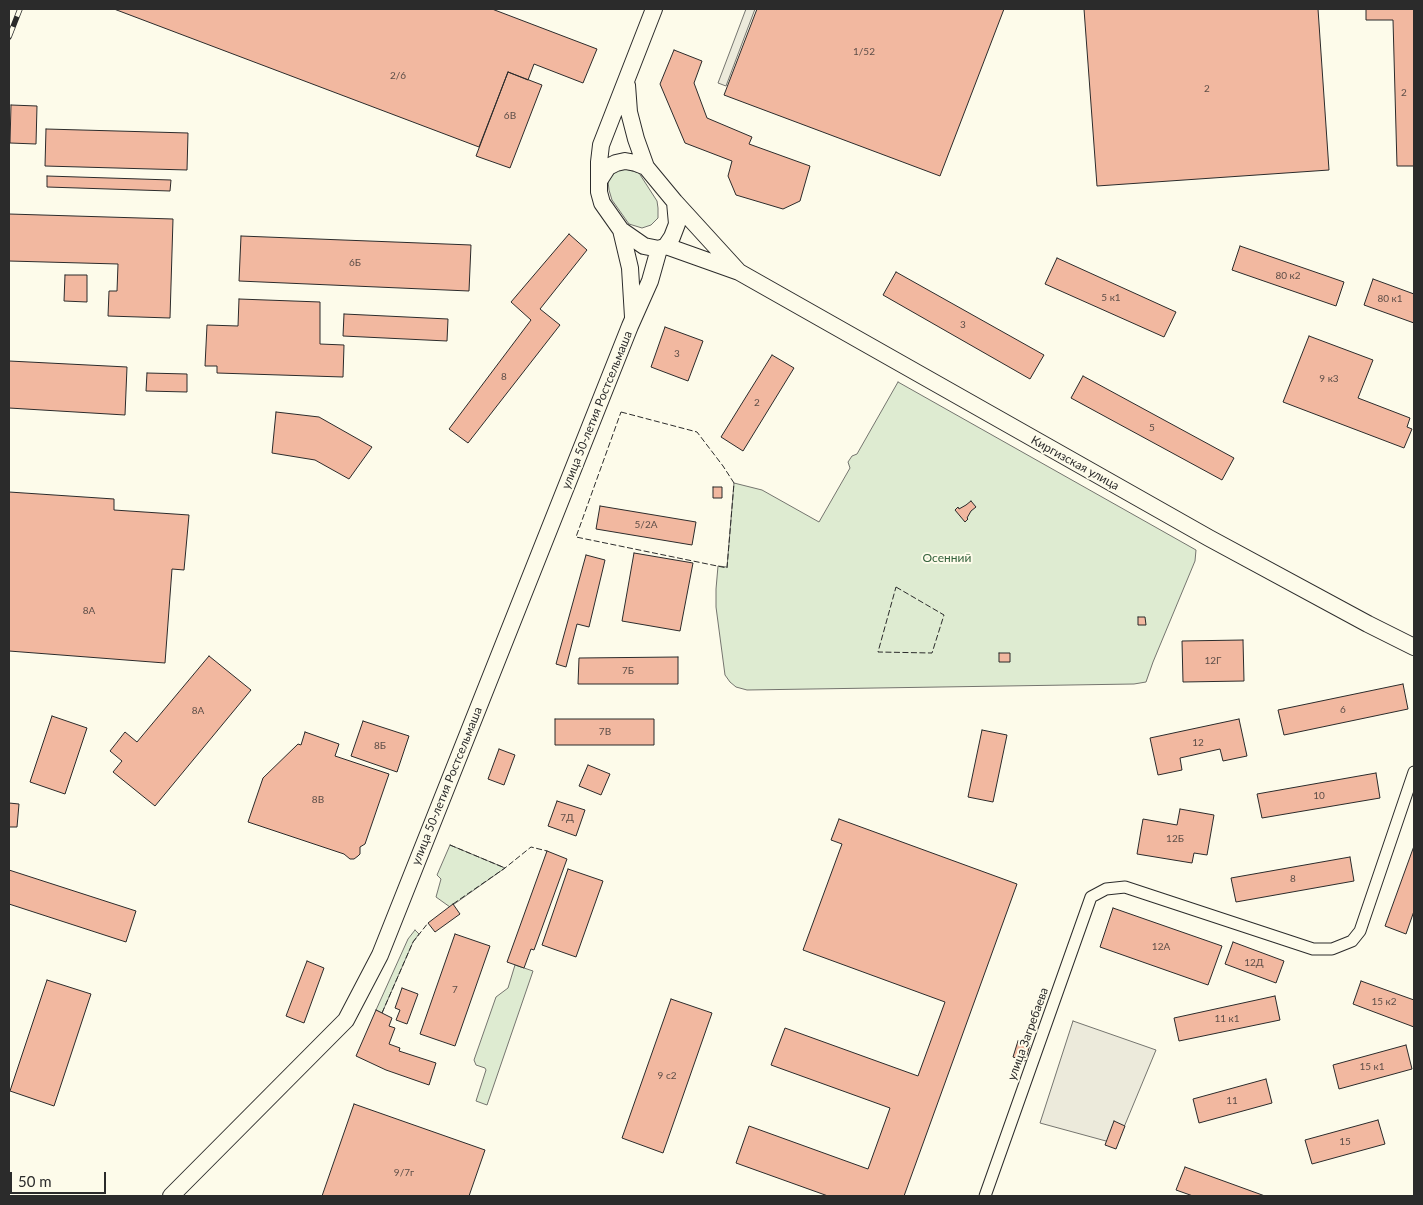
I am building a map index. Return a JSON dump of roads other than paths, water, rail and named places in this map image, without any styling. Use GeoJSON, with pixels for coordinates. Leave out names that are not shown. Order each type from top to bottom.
{"type":"FeatureCollection","features":[{"type":"Feature","properties":{"kind":"main road"},"geometry":{"type":"LineString","coordinates":[[634,318],[630,268],[620,230],[602,203],[599,192],[599,162],[601,145],[654,9]]}},
{"type":"Feature","properties":{"kind":"main road"},"geometry":{"type":"LineString","coordinates":[[626,80],[629,112],[646,167],[739,272]]}},
{"type":"Feature","properties":{"kind":"main road"},"geometry":{"type":"LineString","coordinates":[[599,181],[608,167],[616,163],[625,161],[646,167]]}},
{"type":"Feature","properties":{"kind":"main road"},"geometry":{"type":"LineString","coordinates":[[662,248],[672,237],[677,224],[675,202]]}},
{"type":"Feature","properties":{"kind":"main road"},"geometry":{"type":"LineString","coordinates":[[620,230],[644,246],[662,248],[739,272]]}},
{"type":"Feature","properties":{"kind":"main road","name":"улица 50-летия Ростсельмаша"},"geometry":{"type":"LineString","coordinates":[[171,1196],[346,1020],[380,955],[662,248]]}},
{"type":"Feature","properties":{"kind":"main road","name":"Киргизская улица"},"geometry":{"type":"LineString","coordinates":[[739,272],[1209,538],[1414,647]]}},
{"type":"Feature","properties":{"kind":"street","name":"улица Загребаева"},"geometry":{"type":"LineString","coordinates":[[985,1196],[1091,896],[1106,888],[1125,887],[1313,949],[1332,949],[1352,940],[1360,931],[1414,772]]}},
{"type":"Feature","properties":{"kind":"railway"},"geometry":{"type":"LineString","coordinates":[[9,37],[20,9]]}},
{"type":"Feature","properties":{"kind":"park label","name":"Осенний"},"geometry":{"type":"Point","coordinates":[947,558]}}]}
